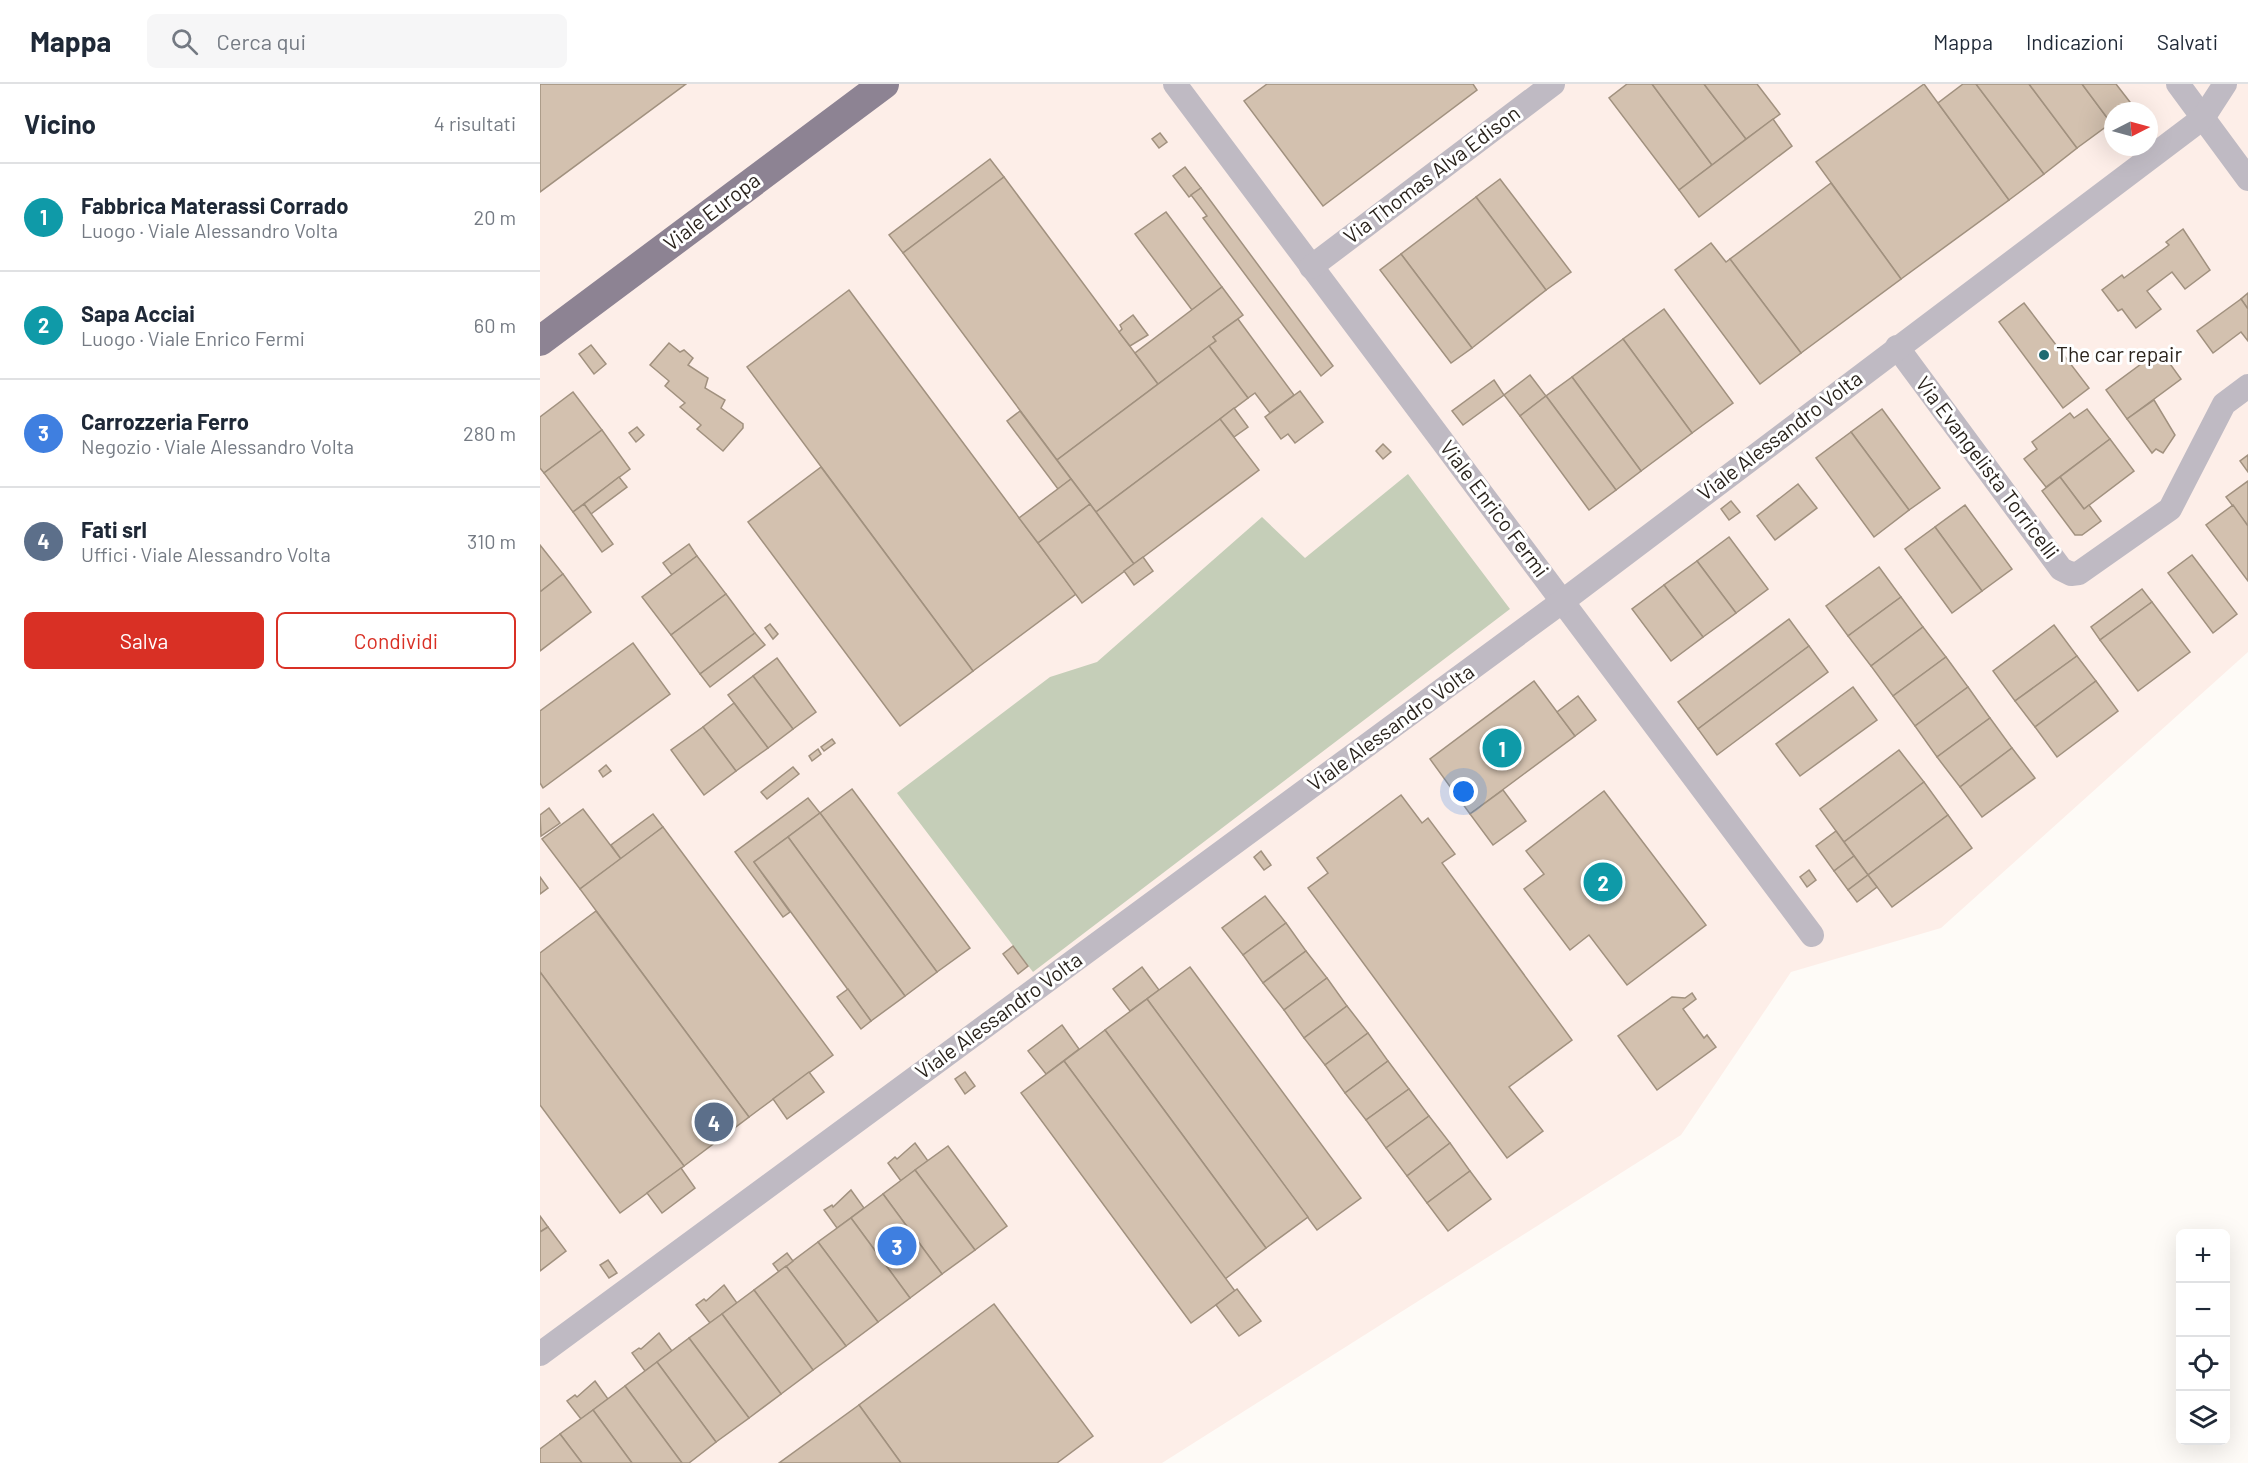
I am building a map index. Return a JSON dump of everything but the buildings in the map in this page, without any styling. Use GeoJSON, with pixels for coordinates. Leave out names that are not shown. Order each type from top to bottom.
{"type":"FeatureCollection","features":[{"type":"Feature","properties":{"kind":"main road","name":"Viale Europa"},"geometry":{"type":"LineString","coordinates":[[540,316],[852,84]]}},
{"type":"Feature","properties":{"kind":"main road","name":"Viale Europa"},"geometry":{"type":"LineString","coordinates":[[540,340],[884,84]]}},
{"type":"Feature","properties":{"kind":"street","name":"Viale Enrico Fermi"},"geometry":{"type":"LineString","coordinates":[[1175,84],[1812,935]]}},
{"type":"Feature","properties":{"kind":"street","name":"Via Thomas Alva Edison"},"geometry":{"type":"LineString","coordinates":[[1311,267],[1553,84]]}},
{"type":"Feature","properties":{"kind":"street"},"geometry":{"type":"LineString","coordinates":[[2178,84],[2248,179]]}},
{"type":"Feature","properties":{"kind":"street","name":"Viale Alessandro Volta"},"geometry":{"type":"LineString","coordinates":[[540,1354],[1563,601],[2203,118],[2225,84]]}},
{"type":"Feature","properties":{"kind":"street","name":"Via Evangelista Torricelli"},"geometry":{"type":"LineString","coordinates":[[1897,347],[2061,569],[2071,574],[2079,573],[2170,509],[2224,404],[2248,386]]}},
{"type":"Feature","properties":{"kind":"shaded area"},"geometry":{"type":"Polygon","coordinates":[[[540,84],[2248,84],[2248,652],[1941,928],[1791,972],[1681,1135],[1162,1463],[540,1463],[540,84]]]}},
{"type":"Feature","properties":{"kind":"green space"},"geometry":{"type":"Polygon","coordinates":[[[1408,474],[1510,609],[1033,972],[897,793],[1050,677],[1097,662],[1262,517],[1305,558],[1408,474]]]}},
{"type":"Feature","properties":{"kind":"place","name":"The car repair"},"geometry":{"type":"Point","coordinates":[2044,355]}},
{"type":"Feature","properties":{"kind":"place","name":"Fabbrica Materassi Corrado"},"geometry":{"type":"Point","coordinates":[1502,748]}},
{"type":"Feature","properties":{"kind":"place","name":"Sapa Acciai"},"geometry":{"type":"Point","coordinates":[1603,882]}},
{"type":"Feature","properties":{"kind":"place","name":"Fati srl"},"geometry":{"type":"Point","coordinates":[714,1122]}},
{"type":"Feature","properties":{"kind":"place","name":"Carrozzeria Ferro"},"geometry":{"type":"Point","coordinates":[897,1246]}}]}
